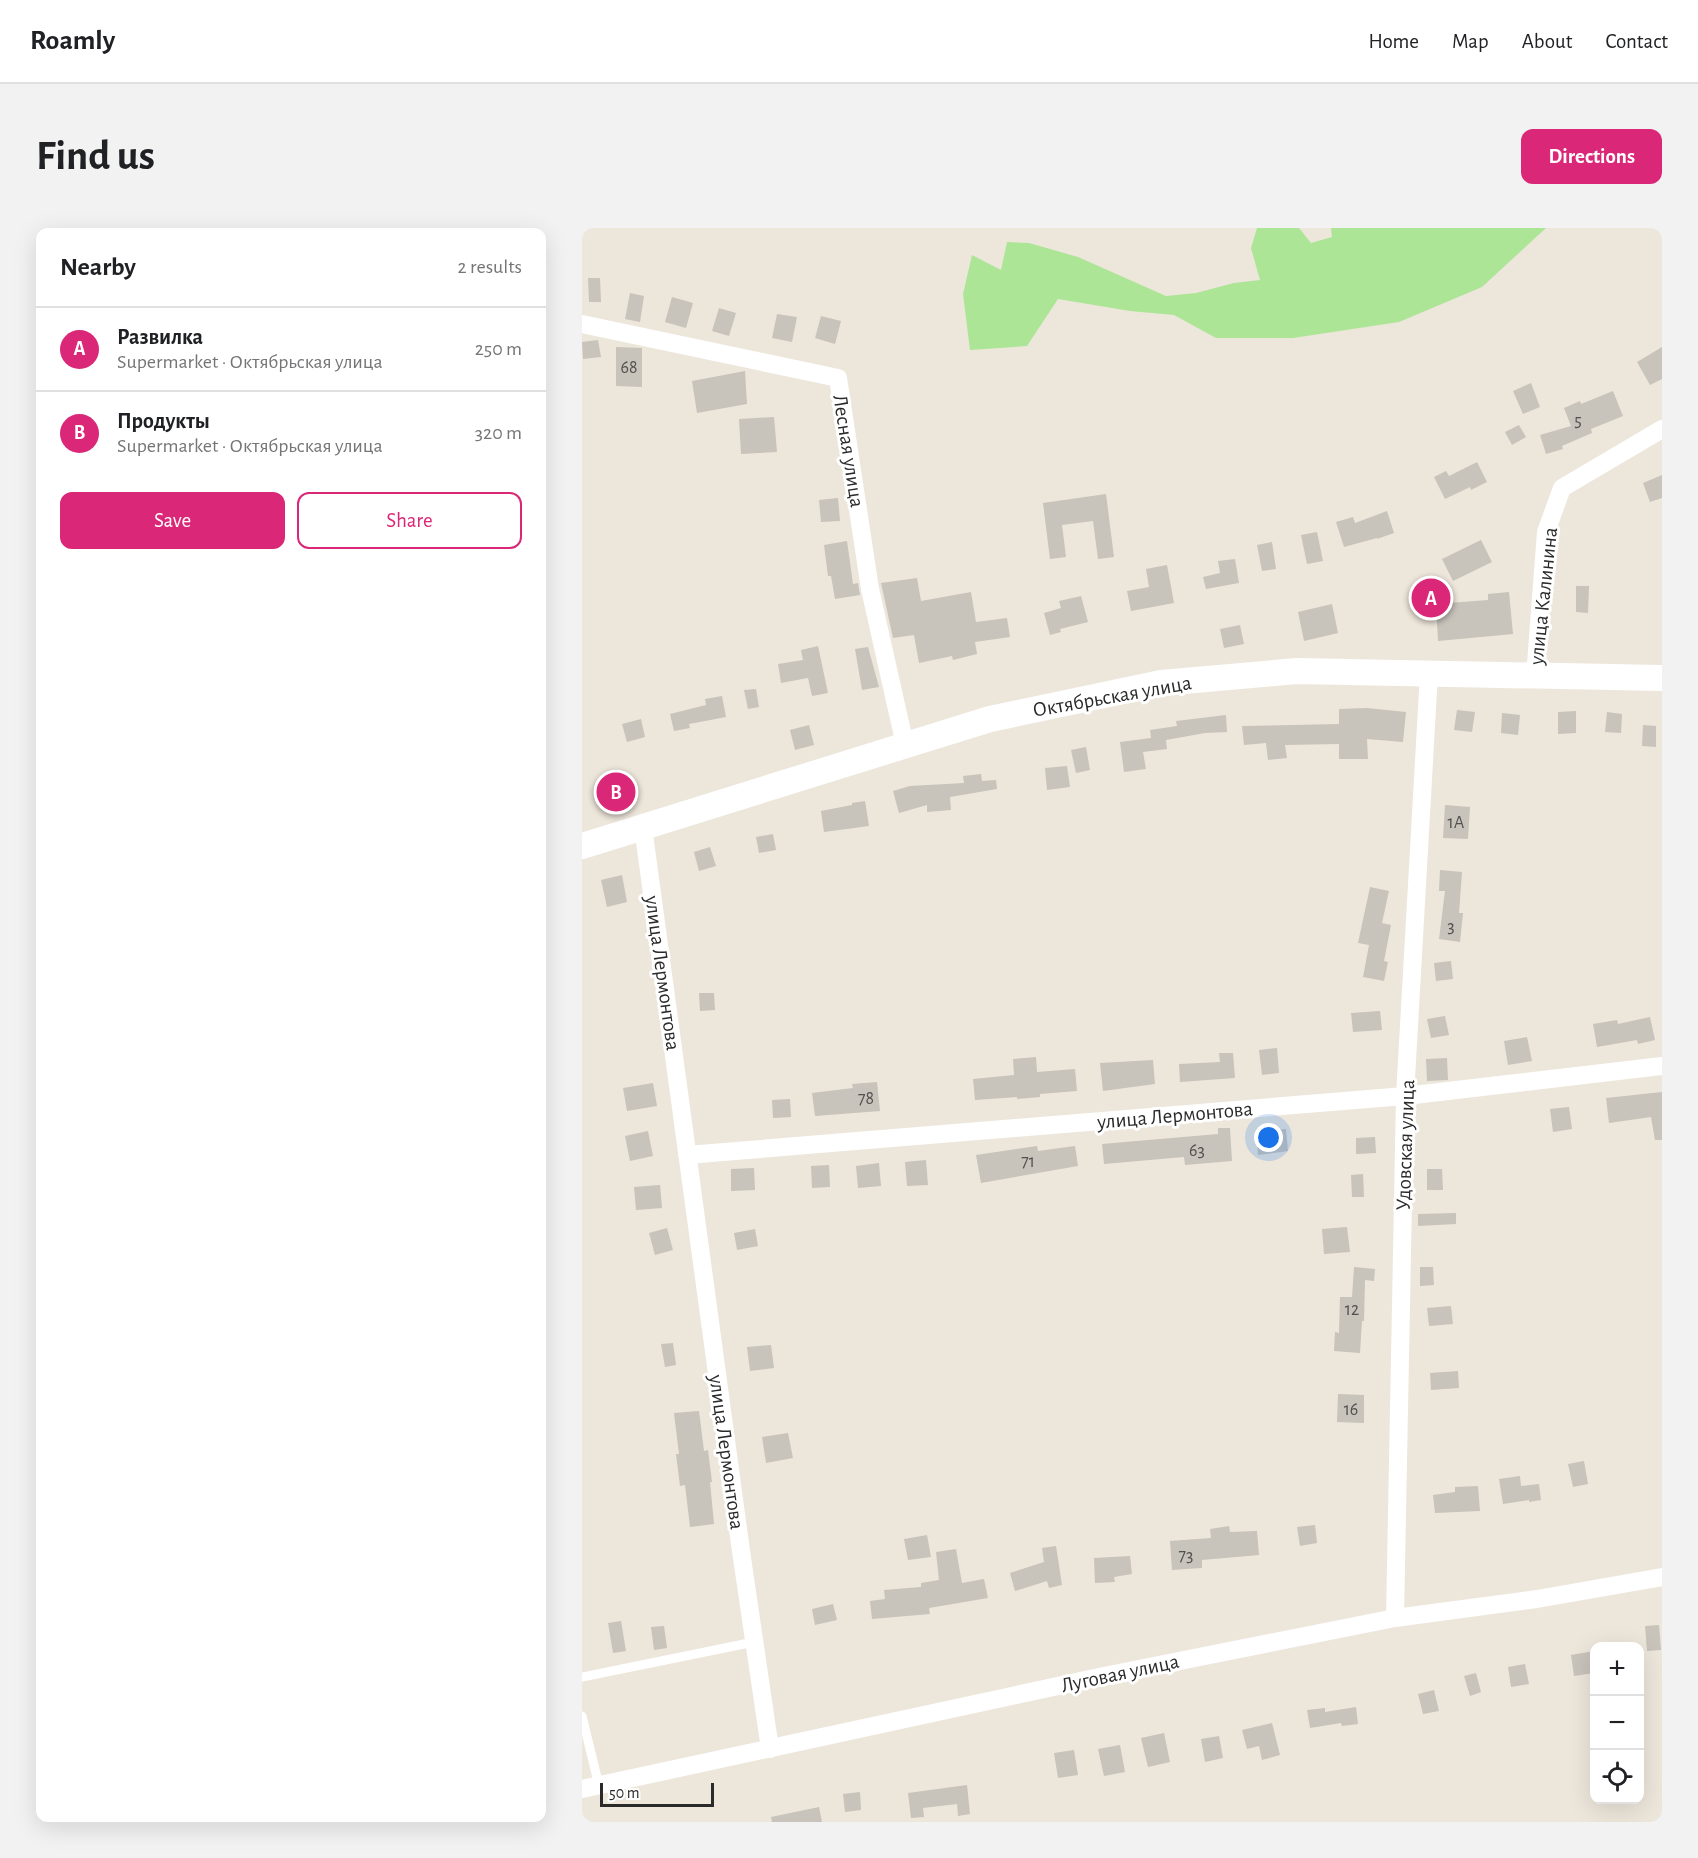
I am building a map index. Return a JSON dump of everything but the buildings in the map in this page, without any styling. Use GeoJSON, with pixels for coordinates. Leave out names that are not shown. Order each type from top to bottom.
{"type":"FeatureCollection","features":[{"type":"Feature","properties":{"kind":"street","name":"Лесная улица"},"geometry":{"type":"LineString","coordinates":[[582,324],[838,378],[870,589],[905,745]]}},
{"type":"Feature","properties":{"kind":"street","name":"улица Калинина"},"geometry":{"type":"LineString","coordinates":[[1535,677],[1546,532],[1562,488],[1662,429]]}},
{"type":"Feature","properties":{"kind":"street","name":"Октябрьская улица"},"geometry":{"type":"LineString","coordinates":[[582,846],[990,719],[1161,683],[1297,671],[1662,678]]}},
{"type":"Feature","properties":{"kind":"street","name":"Удовская улица"},"geometry":{"type":"LineString","coordinates":[[1395,1618],[1405,1096],[1429,673]]}},
{"type":"Feature","properties":{"kind":"street","name":"улица Лермонтова"},"geometry":{"type":"LineString","coordinates":[[643,827],[770,1749]]}},
{"type":"Feature","properties":{"kind":"street","name":"улица Лермонтова"},"geometry":{"type":"LineString","coordinates":[[687,1155],[1405,1096],[1662,1066]]}},
{"type":"Feature","properties":{"kind":"street","name":"Луговая улица"},"geometry":{"type":"LineString","coordinates":[[591,1788],[1104,1676],[1395,1618],[1537,1599],[1662,1577]]}},
{"type":"Feature","properties":{"kind":"lane"},"geometry":{"type":"LineString","coordinates":[[582,1677],[754,1642]]}},
{"type":"Feature","properties":{"kind":"lane"},"geometry":{"type":"LineString","coordinates":[[582,1716],[591,1788]]}},
{"type":"Feature","properties":{"kind":"green space"},"geometry":{"type":"Polygon","coordinates":[[[1257,228],[1299,228],[1311,243],[1332,237],[1331,228],[1546,228],[1482,287],[1399,322],[1293,338],[1216,338],[1174,315],[1130,311],[1058,299],[1027,346],[970,350],[963,294],[972,255],[1001,270],[1007,242],[1029,243],[1078,257],[1166,296],[1196,293],[1234,283],[1260,280],[1251,248],[1257,228]]]}},
{"type":"Feature","properties":{"kind":"place","name":"Развилка"},"geometry":{"type":"Point","coordinates":[1431,598]}},
{"type":"Feature","properties":{"kind":"place","name":"Продукты"},"geometry":{"type":"Point","coordinates":[616,792]}}]}
